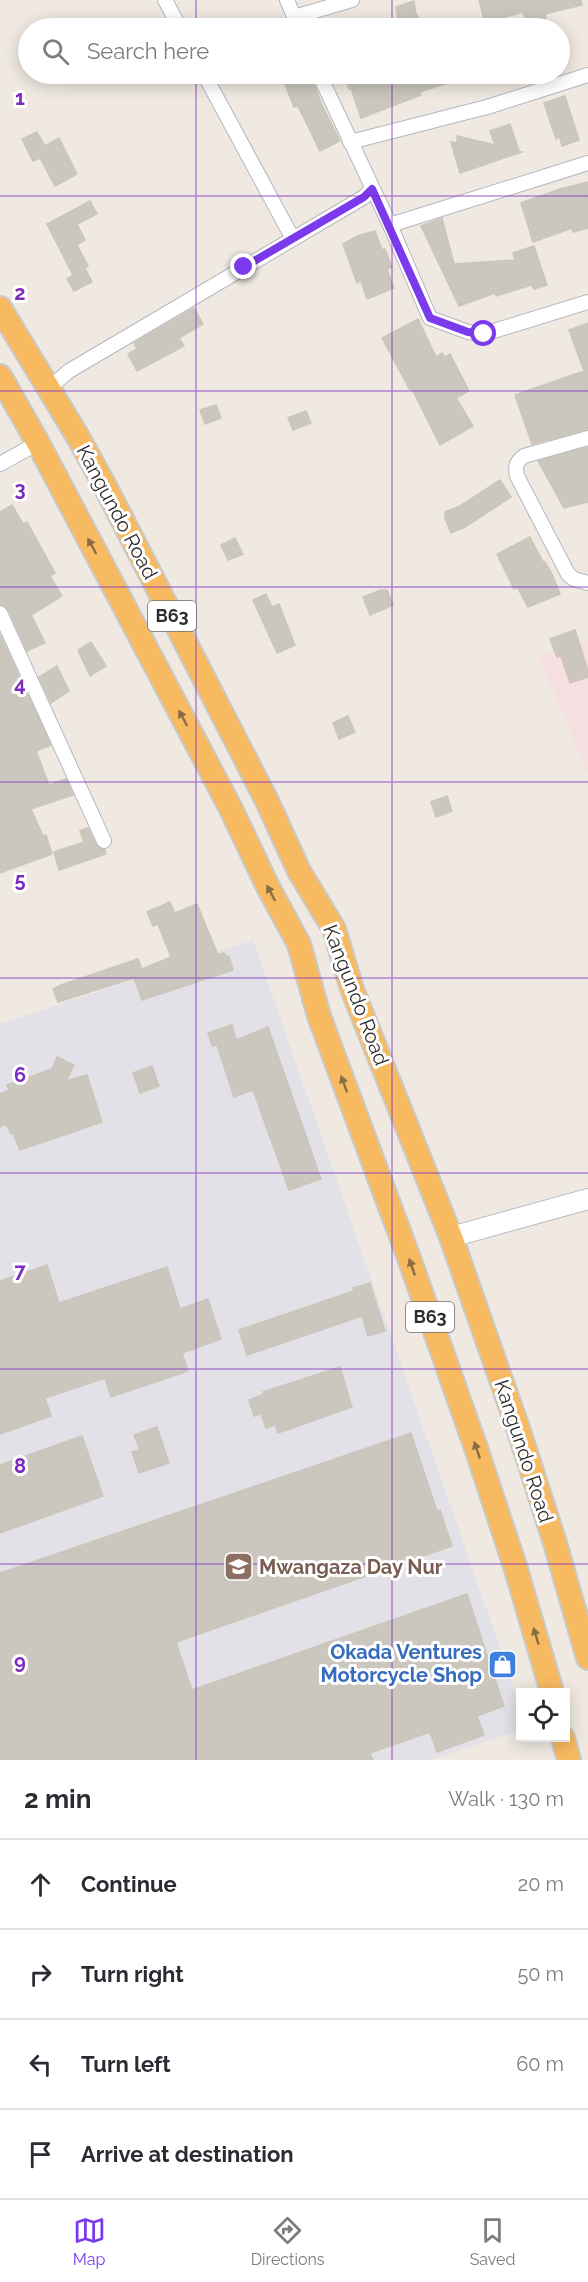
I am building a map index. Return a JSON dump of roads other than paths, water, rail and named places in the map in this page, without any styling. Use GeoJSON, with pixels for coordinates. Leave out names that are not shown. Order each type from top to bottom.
{"type":"FeatureCollection","features":[{"type":"Feature","properties":{"kind":"highway","name":"Kangundo Road"},"geometry":{"type":"LineString","coordinates":[[0,309],[49,388],[105,486],[267,801],[299,871],[334,929],[352,989],[451,1237],[519,1431],[555,1543],[588,1658]]}},
{"type":"Feature","properties":{"kind":"highway","name":"Kangundo Road"},"geometry":{"type":"LineString","coordinates":[[0,376],[38,443],[231,809],[269,889],[299,944],[319,1016],[409,1258],[476,1448],[522,1588],[551,1688]]}},
{"type":"Feature","properties":{"kind":"highway"},"geometry":{"type":"LineString","coordinates":[[564,1742],[569,1760]]}},
{"type":"Feature","properties":{"kind":"main road"},"geometry":{"type":"LineString","coordinates":[[451,1237],[588,1199]]}},
{"type":"Feature","properties":{"kind":"street"},"geometry":{"type":"LineString","coordinates":[[165,0],[175,18]]}},
{"type":"Feature","properties":{"kind":"street"},"geometry":{"type":"LineString","coordinates":[[288,0],[295,18]]}},
{"type":"Feature","properties":{"kind":"street"},"geometry":{"type":"LineString","coordinates":[[309,18],[352,0]]}},
{"type":"Feature","properties":{"kind":"street"},"geometry":{"type":"LineString","coordinates":[[570,81],[588,75]]}},
{"type":"Feature","properties":{"kind":"street"},"geometry":{"type":"LineString","coordinates":[[209,84],[293,239]]}},
{"type":"Feature","properties":{"kind":"street"},"geometry":{"type":"LineString","coordinates":[[324,84],[430,318],[468,332],[484,334],[588,302]]}},
{"type":"Feature","properties":{"kind":"street"},"geometry":{"type":"LineString","coordinates":[[350,142],[487,107],[560,84]]}},
{"type":"Feature","properties":{"kind":"street"},"geometry":{"type":"LineString","coordinates":[[390,225],[588,164]]}},
{"type":"Feature","properties":{"kind":"street"},"geometry":{"type":"LineString","coordinates":[[49,388],[69,372],[364,197],[372,189]]}},
{"type":"Feature","properties":{"kind":"street"},"geometry":{"type":"LineString","coordinates":[[588,438],[524,456],[518,460],[515,467],[517,476],[568,574],[574,579],[588,583]]}},
{"type":"Feature","properties":{"kind":"street"},"geometry":{"type":"LineString","coordinates":[[0,464],[38,443]]}},
{"type":"Feature","properties":{"kind":"street"},"geometry":{"type":"LineString","coordinates":[[0,613],[104,841]]}},
{"type":"Feature","properties":{"kind":"place","name":"Mwangaza Day Nur"},"geometry":{"type":"Point","coordinates":[238,1567]}},
{"type":"Feature","properties":{"kind":"place","name":"Okada Ventures Motorcycle Shop"},"geometry":{"type":"Point","coordinates":[503,1664]}}]}
